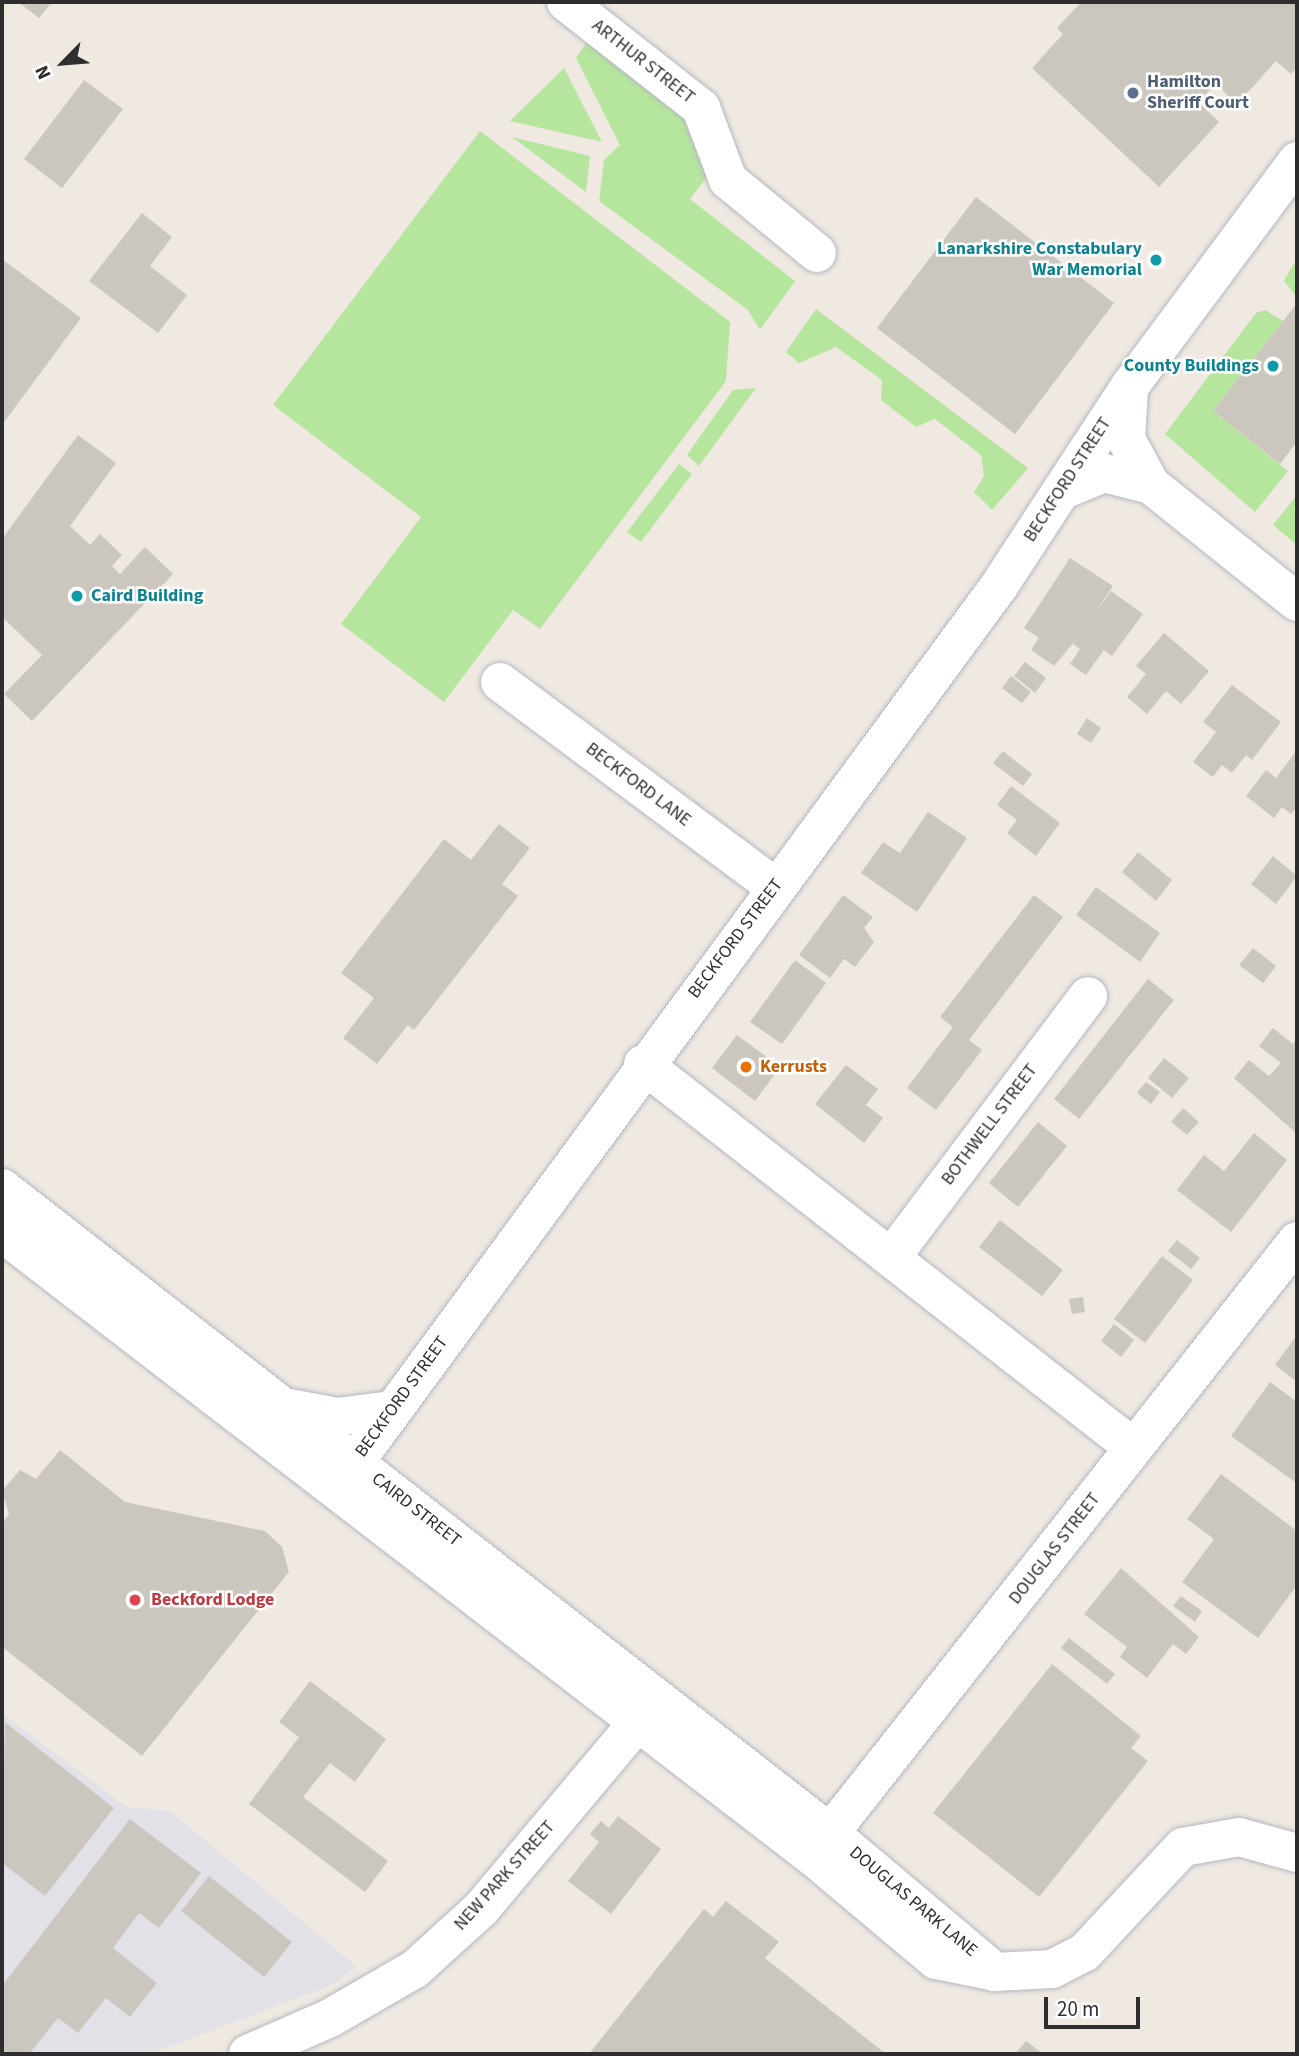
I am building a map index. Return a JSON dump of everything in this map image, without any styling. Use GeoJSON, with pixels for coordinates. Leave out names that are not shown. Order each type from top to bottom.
{"type":"FeatureCollection","features":[{"type":"Feature","properties":{"kind":"street","name":"ARTHUR STREET"},"geometry":{"type":"LineString","coordinates":[[566,2],[701,108],[728,180],[817,253]]}},
{"type":"Feature","properties":{"kind":"street","name":"BECKFORD STREET"},"geometry":{"type":"LineString","coordinates":[[345,1475],[643,1064],[999,586],[1130,386],[1297,161]]}},
{"type":"Feature","properties":{"kind":"street","name":"BECKFORD STREET"},"geometry":{"type":"LineString","coordinates":[[1130,386],[1126,439],[1151,485]]}},
{"type":"Feature","properties":{"kind":"street"},"geometry":{"type":"LineString","coordinates":[[1061,491],[1104,473],[1151,485],[1297,602]]}},
{"type":"Feature","properties":{"kind":"street","name":"BECKFORD LANE"},"geometry":{"type":"LineString","coordinates":[[500,682],[775,887]]}},
{"type":"Feature","properties":{"kind":"street","name":"BOTHWELL STREET"},"geometry":{"type":"LineString","coordinates":[[893,1255],[1088,996]]}},
{"type":"Feature","properties":{"kind":"street"},"geometry":{"type":"LineString","coordinates":[[643,1064],[893,1255],[1134,1448]]}},
{"type":"Feature","properties":{"kind":"street","name":"CAIRD STREET"},"geometry":{"type":"LineString","coordinates":[[2,1188],[281,1406],[345,1475]]}},
{"type":"Feature","properties":{"kind":"street","name":"CAIRD STREET"},"geometry":{"type":"LineString","coordinates":[[2,1233],[345,1475],[821,1845]]}},
{"type":"Feature","properties":{"kind":"street","name":"DOUGLAS STREET"},"geometry":{"type":"LineString","coordinates":[[821,1845],[1297,1241]]}},
{"type":"Feature","properties":{"kind":"street"},"geometry":{"type":"LineString","coordinates":[[281,1406],[337,1417],[392,1410]]}},
{"type":"Feature","properties":{"kind":"street","name":"NEW PARK STREET"},"geometry":{"type":"LineString","coordinates":[[248,2054],[341,2012],[415,1969],[481,1909],[648,1711]]}},
{"type":"Feature","properties":{"kind":"street","name":"DOUGLAS PARK LANE"},"geometry":{"type":"LineString","coordinates":[[821,1845],[995,1972],[1037,1972],[1084,1953],[1167,1860],[1202,1839],[1239,1837],[1297,1853]]}},
{"type":"Feature","properties":{"kind":"shaded area"},"geometry":{"type":"Polygon","coordinates":[[[4,1715],[127,1807],[170,1811],[356,1966],[334,1984],[150,2054],[2,2054],[4,1715]]]}},
{"type":"Feature","properties":{"kind":"green space"},"geometry":{"type":"Polygon","coordinates":[[[588,40],[691,116],[710,173],[690,199],[795,281],[760,330],[748,310],[599,201],[604,160],[620,145],[576,58],[588,40]]]}},
{"type":"Feature","properties":{"kind":"green space"},"geometry":{"type":"Polygon","coordinates":[[[564,68],[602,142],[510,121],[564,68]]]}},
{"type":"Feature","properties":{"kind":"green space"},"geometry":{"type":"Polygon","coordinates":[[[480,131],[730,322],[726,381],[540,629],[513,610],[444,702],[341,624],[421,517],[273,405],[480,131]]]}},
{"type":"Feature","properties":{"kind":"green space"},"geometry":{"type":"Polygon","coordinates":[[[512,137],[590,156],[586,192],[512,137]]]}},
{"type":"Feature","properties":{"kind":"green space"},"geometry":{"type":"Polygon","coordinates":[[[1297,258],[1297,297],[1284,281],[1297,258]]]}},
{"type":"Feature","properties":{"kind":"green space"},"geometry":{"type":"Polygon","coordinates":[[[816,309],[1028,468],[992,510],[974,492],[984,476],[981,455],[935,419],[916,427],[881,400],[882,380],[836,347],[799,363],[786,352],[816,309]]]}},
{"type":"Feature","properties":{"kind":"green space"},"geometry":{"type":"Polygon","coordinates":[[[1265,310],[1283,321],[1213,411],[1288,471],[1255,512],[1165,434],[1256,313],[1265,310]]]}},
{"type":"Feature","properties":{"kind":"green space"},"geometry":{"type":"Polygon","coordinates":[[[756,388],[699,466],[687,455],[733,390],[756,388]]]}},
{"type":"Feature","properties":{"kind":"green space"},"geometry":{"type":"Polygon","coordinates":[[[679,464],[692,474],[641,542],[627,532],[679,464]]]}},
{"type":"Feature","properties":{"kind":"green space"},"geometry":{"type":"Polygon","coordinates":[[[1297,495],[1297,545],[1273,525],[1297,495]]]}},
{"type":"Feature","properties":{"kind":"building"},"geometry":{"type":"Polygon","coordinates":[[[18,2],[52,2],[39,18],[18,2]]]}},
{"type":"Feature","properties":{"kind":"building","name":"Hamilton Sheriff Court"},"geometry":{"type":"Polygon","coordinates":[[[1081,2],[1297,2],[1297,67],[1291,74],[1276,61],[1237,104],[1216,84],[1198,102],[1219,122],[1159,187],[1032,68],[1063,34],[1057,28],[1081,2]]]}},
{"type":"Feature","properties":{"kind":"building"},"geometry":{"type":"Polygon","coordinates":[[[84,80],[123,109],[62,188],[24,159],[84,80]]]}},
{"type":"Feature","properties":{"kind":"building"},"geometry":{"type":"Polygon","coordinates":[[[976,197],[1114,303],[1015,434],[877,328],[976,197]]]}},
{"type":"Feature","properties":{"kind":"building"},"geometry":{"type":"Polygon","coordinates":[[[142,213],[172,237],[150,266],[187,295],[158,333],[89,281],[142,213]]]}},
{"type":"Feature","properties":{"kind":"building"},"geometry":{"type":"Polygon","coordinates":[[[2,259],[81,318],[2,425],[2,259]]]}},
{"type":"Feature","properties":{"kind":"building","name":"County Buildings"},"geometry":{"type":"Polygon","coordinates":[[[1297,303],[1297,442],[1280,464],[1213,411],[1297,303]]]}},
{"type":"Feature","properties":{"kind":"building","name":"Caird Building"},"geometry":{"type":"Polygon","coordinates":[[[78,435],[116,463],[70,526],[90,545],[100,534],[122,555],[112,566],[120,574],[145,547],[173,574],[32,721],[4,694],[42,655],[2,617],[2,539],[78,435]]]}},
{"type":"Feature","properties":{"kind":"building"},"geometry":{"type":"Polygon","coordinates":[[[1070,558],[1113,586],[1094,614],[1111,591],[1143,614],[1112,656],[1104,650],[1086,675],[1070,664],[1080,649],[1073,644],[1080,635],[1054,666],[1031,650],[1039,638],[1024,628],[1070,558]]]}},
{"type":"Feature","properties":{"kind":"building"},"geometry":{"type":"Polygon","coordinates":[[[1164,633],[1209,671],[1181,704],[1166,691],[1147,714],[1127,697],[1146,674],[1136,666],[1164,633]]]}},
{"type":"Feature","properties":{"kind":"building"},"geometry":{"type":"Polygon","coordinates":[[[1025,662],[1046,678],[1035,693],[1014,676],[1025,662]]]}},
{"type":"Feature","properties":{"kind":"building"},"geometry":{"type":"Polygon","coordinates":[[[1011,676],[1031,692],[1022,703],[1002,688],[1011,676]]]}},
{"type":"Feature","properties":{"kind":"building"},"geometry":{"type":"Polygon","coordinates":[[[1232,685],[1281,722],[1252,760],[1246,755],[1232,773],[1222,765],[1213,777],[1193,762],[1216,732],[1203,722],[1232,685]]]}},
{"type":"Feature","properties":{"kind":"building"},"geometry":{"type":"Polygon","coordinates":[[[1087,718],[1101,728],[1091,743],[1077,734],[1087,718]]]}},
{"type":"Feature","properties":{"kind":"building"},"geometry":{"type":"Polygon","coordinates":[[[1297,750],[1297,807],[1291,814],[1282,807],[1274,818],[1246,796],[1266,770],[1276,778],[1297,750]]]}},
{"type":"Feature","properties":{"kind":"building"},"geometry":{"type":"Polygon","coordinates":[[[1003,751],[1032,774],[1023,786],[993,763],[1003,751]]]}},
{"type":"Feature","properties":{"kind":"building"},"geometry":{"type":"Polygon","coordinates":[[[1011,786],[1060,823],[1036,856],[1007,833],[1017,820],[997,805],[1011,786]]]}},
{"type":"Feature","properties":{"kind":"building"},"geometry":{"type":"Polygon","coordinates":[[[928,812],[967,838],[917,912],[861,873],[883,842],[900,853],[928,812]]]}},
{"type":"Feature","properties":{"kind":"building"},"geometry":{"type":"Polygon","coordinates":[[[499,824],[530,848],[502,884],[518,896],[414,1030],[408,1025],[377,1064],[343,1038],[374,998],[341,973],[444,839],[471,860],[499,824]]]}},
{"type":"Feature","properties":{"kind":"building"},"geometry":{"type":"Polygon","coordinates":[[[1138,852],[1172,880],[1156,901],[1122,872],[1138,852]]]}},
{"type":"Feature","properties":{"kind":"building"},"geometry":{"type":"Polygon","coordinates":[[[1273,856],[1297,876],[1276,904],[1251,884],[1273,856]]]}},
{"type":"Feature","properties":{"kind":"building"},"geometry":{"type":"Polygon","coordinates":[[[1096,887],[1160,933],[1140,962],[1076,915],[1096,887]]]}},
{"type":"Feature","properties":{"kind":"building"},"geometry":{"type":"Polygon","coordinates":[[[843,895],[873,917],[864,928],[874,942],[855,967],[844,959],[830,978],[799,955],[843,895]]]}},
{"type":"Feature","properties":{"kind":"building"},"geometry":{"type":"Polygon","coordinates":[[[1034,895],[1063,917],[969,1040],[982,1050],[936,1110],[907,1088],[953,1027],[940,1017],[1034,895]]]}},
{"type":"Feature","properties":{"kind":"building"},"geometry":{"type":"Polygon","coordinates":[[[1253,948],[1276,966],[1263,983],[1239,965],[1253,948]]]}},
{"type":"Feature","properties":{"kind":"building"},"geometry":{"type":"Polygon","coordinates":[[[795,960],[826,983],[782,1044],[750,1022],[795,960]]]}},
{"type":"Feature","properties":{"kind":"building"},"geometry":{"type":"Polygon","coordinates":[[[1148,979],[1174,1000],[1079,1119],[1054,1099],[1148,979]]]}},
{"type":"Feature","properties":{"kind":"building"},"geometry":{"type":"Polygon","coordinates":[[[1273,1028],[1293,1044],[1297,1038],[1297,1134],[1234,1078],[1249,1060],[1269,1076],[1281,1063],[1259,1046],[1273,1028]]]}},
{"type":"Feature","properties":{"kind":"building","name":"Kerrusts"},"geometry":{"type":"Polygon","coordinates":[[[737,1035],[780,1067],[755,1101],[712,1068],[737,1035]]]}},
{"type":"Feature","properties":{"kind":"building"},"geometry":{"type":"Polygon","coordinates":[[[1164,1058],[1189,1078],[1172,1098],[1148,1078],[1164,1058]]]}},
{"type":"Feature","properties":{"kind":"building"},"geometry":{"type":"Polygon","coordinates":[[[846,1065],[878,1089],[866,1105],[883,1118],[864,1143],[815,1104],[846,1065]]]}},
{"type":"Feature","properties":{"kind":"building"},"geometry":{"type":"Polygon","coordinates":[[[1146,1082],[1160,1092],[1151,1104],[1137,1093],[1146,1082]]]}},
{"type":"Feature","properties":{"kind":"building"},"geometry":{"type":"Polygon","coordinates":[[[1183,1108],[1199,1122],[1187,1135],[1171,1122],[1183,1108]]]}},
{"type":"Feature","properties":{"kind":"building"},"geometry":{"type":"Polygon","coordinates":[[[1038,1122],[1067,1146],[1018,1207],[989,1183],[1038,1122]]]}},
{"type":"Feature","properties":{"kind":"building"},"geometry":{"type":"Polygon","coordinates":[[[1254,1133],[1287,1160],[1231,1232],[1177,1190],[1204,1155],[1224,1171],[1254,1133]]]}},
{"type":"Feature","properties":{"kind":"building"},"geometry":{"type":"Polygon","coordinates":[[[1000,1220],[1063,1270],[1042,1296],[979,1247],[1000,1220]]]}},
{"type":"Feature","properties":{"kind":"building"},"geometry":{"type":"Polygon","coordinates":[[[1177,1240],[1200,1258],[1191,1269],[1168,1251],[1177,1240]]]}},
{"type":"Feature","properties":{"kind":"building"},"geometry":{"type":"Polygon","coordinates":[[[1162,1256],[1193,1280],[1145,1343],[1114,1319],[1162,1256]]]}},
{"type":"Feature","properties":{"kind":"building"},"geometry":{"type":"Polygon","coordinates":[[[1083,1297],[1085,1312],[1072,1314],[1069,1299],[1083,1297]]]}},
{"type":"Feature","properties":{"kind":"building"},"geometry":{"type":"Polygon","coordinates":[[[1114,1324],[1134,1340],[1121,1357],[1101,1341],[1114,1324]]]}},
{"type":"Feature","properties":{"kind":"building"},"geometry":{"type":"Polygon","coordinates":[[[1297,1335],[1297,1382],[1275,1365],[1297,1335]]]}},
{"type":"Feature","properties":{"kind":"building"},"geometry":{"type":"Polygon","coordinates":[[[1270,1382],[1297,1402],[1295,1482],[1231,1436],[1270,1382]]]}},
{"type":"Feature","properties":{"kind":"building","name":"Beckford Lodge"},"geometry":{"type":"Polygon","coordinates":[[[60,1450],[125,1502],[265,1531],[282,1547],[289,1572],[142,1756],[2,1647],[2,1524],[9,1514],[2,1491],[20,1470],[36,1479],[60,1450]]]}},
{"type":"Feature","properties":{"kind":"building"},"geometry":{"type":"Polygon","coordinates":[[[1221,1474],[1297,1531],[1297,1585],[1258,1638],[1182,1582],[1214,1539],[1187,1519],[1221,1474]]]}},
{"type":"Feature","properties":{"kind":"building"},"geometry":{"type":"Polygon","coordinates":[[[1121,1568],[1199,1637],[1186,1654],[1173,1644],[1147,1678],[1120,1657],[1127,1647],[1084,1614],[1121,1568]]]}},
{"type":"Feature","properties":{"kind":"building"},"geometry":{"type":"Polygon","coordinates":[[[1181,1596],[1202,1611],[1195,1622],[1173,1606],[1181,1596]]]}},
{"type":"Feature","properties":{"kind":"building"},"geometry":{"type":"Polygon","coordinates":[[[1069,1638],[1115,1674],[1107,1684],[1061,1648],[1069,1638]]]}},
{"type":"Feature","properties":{"kind":"building"},"geometry":{"type":"Polygon","coordinates":[[[1052,1664],[1141,1736],[1131,1748],[1148,1761],[1039,1897],[933,1813],[1052,1664]]]}},
{"type":"Feature","properties":{"kind":"building"},"geometry":{"type":"Polygon","coordinates":[[[310,1681],[386,1739],[355,1782],[330,1763],[303,1797],[388,1861],[365,1892],[249,1804],[299,1737],[279,1722],[310,1681]]]}},
{"type":"Feature","properties":{"kind":"building"},"geometry":{"type":"Polygon","coordinates":[[[5,1722],[114,1808],[45,1896],[2,1863],[5,1722]]]}},
{"type":"Feature","properties":{"kind":"building"},"geometry":{"type":"Polygon","coordinates":[[[618,1816],[661,1849],[611,1914],[568,1881],[599,1842],[590,1834],[601,1821],[609,1828],[618,1816]]]}},
{"type":"Feature","properties":{"kind":"building"},"geometry":{"type":"Polygon","coordinates":[[[130,1819],[201,1873],[159,1928],[139,1913],[113,1948],[157,1983],[130,2017],[106,1998],[78,2033],[58,2018],[29,2054],[8,2054],[2,2049],[2,1986],[130,1819]]]}},
{"type":"Feature","properties":{"kind":"building"},"geometry":{"type":"Polygon","coordinates":[[[209,1876],[292,1942],[264,1977],[181,1911],[209,1876]]]}},
{"type":"Feature","properties":{"kind":"building"},"geometry":{"type":"Polygon","coordinates":[[[726,1901],[779,1942],[765,1958],[886,2054],[589,2054],[704,1909],[713,1917],[726,1901]]]}},
{"type":"Feature","properties":{"kind":"building"},"geometry":{"type":"Polygon","coordinates":[[[1026,2041],[1043,2054],[1015,2054],[1026,2041]]]}},
{"type":"Feature","properties":{"kind":"place","name":"Hamilton Sheriff Court"},"geometry":{"type":"Point","coordinates":[1133,93]}},
{"type":"Feature","properties":{"kind":"place","name":"Lanarkshire Constabulary War Memorial"},"geometry":{"type":"Point","coordinates":[1156,260]}},
{"type":"Feature","properties":{"kind":"place","name":"County Buildings"},"geometry":{"type":"Point","coordinates":[1273,366]}},
{"type":"Feature","properties":{"kind":"place","name":"Caird Building"},"geometry":{"type":"Point","coordinates":[77,596]}},
{"type":"Feature","properties":{"kind":"place","name":"Kerrusts"},"geometry":{"type":"Point","coordinates":[746,1067]}},
{"type":"Feature","properties":{"kind":"place","name":"Beckford Lodge"},"geometry":{"type":"Point","coordinates":[135,1600]}}]}
